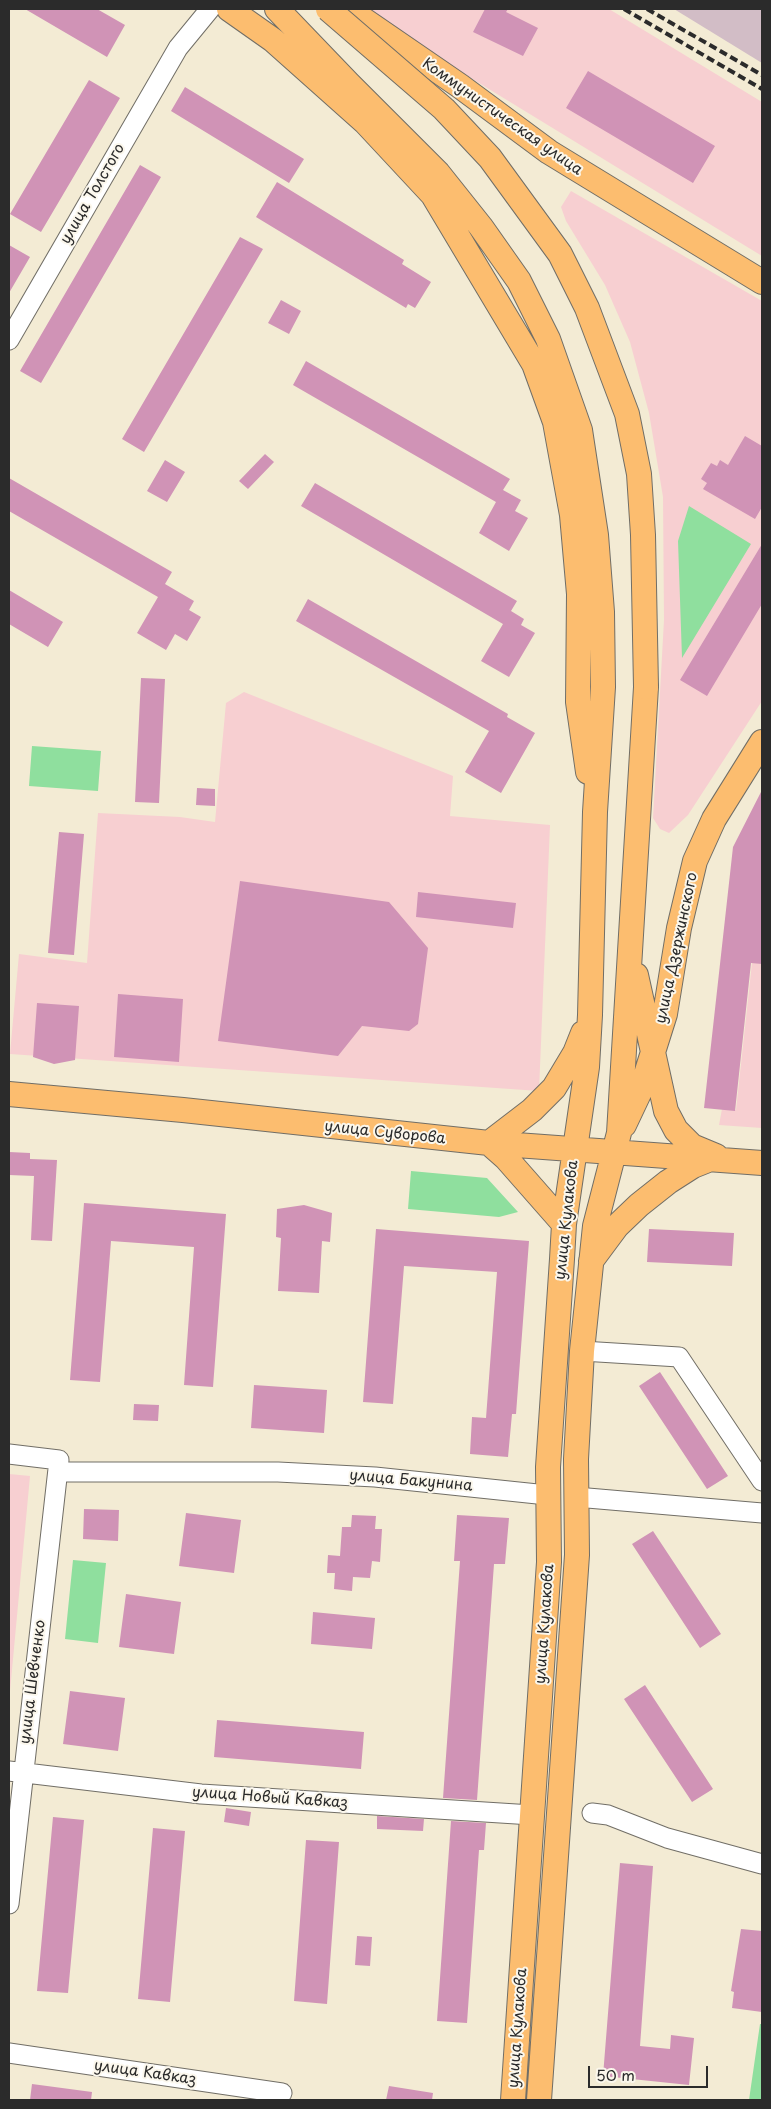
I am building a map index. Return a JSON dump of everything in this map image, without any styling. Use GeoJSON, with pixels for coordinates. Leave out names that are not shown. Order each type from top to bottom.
{"type":"FeatureCollection","features":[{"type":"Feature","properties":{"kind":"main road"},"geometry":{"type":"LineString","coordinates":[[277,9],[438,173],[481,227],[518,281],[548,339],[580,430],[596,535],[602,612],[603,687],[595,812]]}},
{"type":"Feature","properties":{"kind":"main road"},"geometry":{"type":"LineString","coordinates":[[326,9],[393,40]]}},
{"type":"Feature","properties":{"kind":"main road"},"geometry":{"type":"LineString","coordinates":[[326,9],[444,108],[490,158],[560,254],[587,308],[628,414],[639,474],[643,535],[646,687],[616,1142]]}},
{"type":"Feature","properties":{"kind":"main road","name":"Коммунистическая улица"},"geometry":{"type":"LineString","coordinates":[[348,9],[549,152],[762,282]]}},
{"type":"Feature","properties":{"kind":"main road"},"geometry":{"type":"LineString","coordinates":[[238,12],[273,40],[365,122],[433,195],[534,364],[555,422],[572,515],[579,594],[578,709],[595,812]]}},
{"type":"Feature","properties":{"kind":"main road","name":"улица Дзержинского"},"geometry":{"type":"LineString","coordinates":[[616,1142],[634,1107],[665,1014],[679,928],[694,861],[714,819],[762,742]]}},
{"type":"Feature","properties":{"kind":"main road","name":"улица Кулакова"},"geometry":{"type":"LineString","coordinates":[[513,2100],[549,1562],[548,1495],[564,1224],[587,1067],[595,812]]}},
{"type":"Feature","properties":{"kind":"main road"},"geometry":{"type":"LineString","coordinates":[[630,946],[666,1111],[676,1130],[692,1146],[717,1160]]}},
{"type":"Feature","properties":{"kind":"main road"},"geometry":{"type":"LineString","coordinates":[[564,1224],[506,1158],[489,1143],[532,1110],[554,1088],[575,1054],[590,1015]]}},
{"type":"Feature","properties":{"kind":"main road","name":"улица Суворова"},"geometry":{"type":"LineString","coordinates":[[9,1094],[183,1110],[489,1143],[575,1148],[616,1142],[717,1160],[762,1163]]}},
{"type":"Feature","properties":{"kind":"main road","name":"улица Кулакова"},"geometry":{"type":"LineString","coordinates":[[539,2100],[576,1556],[576,1497],[582,1351],[595,1226],[616,1142]]}},
{"type":"Feature","properties":{"kind":"main road"},"geometry":{"type":"LineString","coordinates":[[590,1262],[617,1226],[639,1205],[668,1182],[717,1160]]}},
{"type":"Feature","properties":{"kind":"main road","name":"улица Бакунина"},"geometry":{"type":"LineString","coordinates":[[548,1495],[576,1497]]}},
{"type":"Feature","properties":{"kind":"main road"},"geometry":{"type":"LineString","coordinates":[[532,1815],[558,1815]]}},
{"type":"Feature","properties":{"kind":"street","name":"улица Толстого"},"geometry":{"type":"LineString","coordinates":[[9,340],[178,48],[210,9]]}},
{"type":"Feature","properties":{"kind":"street"},"geometry":{"type":"LineString","coordinates":[[582,1351],[679,1357],[762,1482]]}},
{"type":"Feature","properties":{"kind":"street","name":"улица Бакунина"},"geometry":{"type":"LineString","coordinates":[[9,1454],[58,1466],[278,1472],[375,1477],[548,1495]]}},
{"type":"Feature","properties":{"kind":"street","name":"улица Шевченко"},"geometry":{"type":"LineString","coordinates":[[9,1904],[16,1772],[58,1466]]}},
{"type":"Feature","properties":{"kind":"street","name":"улица Бакунина"},"geometry":{"type":"LineString","coordinates":[[576,1497],[762,1513]]}},
{"type":"Feature","properties":{"kind":"street","name":"улица Новый Кавказ"},"geometry":{"type":"LineString","coordinates":[[16,1772],[201,1794],[532,1815]]}},
{"type":"Feature","properties":{"kind":"street"},"geometry":{"type":"LineString","coordinates":[[592,1814],[608,1815],[667,1838],[762,1864]]}},
{"type":"Feature","properties":{"kind":"street","name":"улица Кавказ"},"geometry":{"type":"LineString","coordinates":[[9,2053],[282,2094]]}},
{"type":"Feature","properties":{"kind":"shaded area"},"geometry":{"type":"Polygon","coordinates":[[[358,9],[609,9],[762,102],[762,256],[358,9]]]}},
{"type":"Feature","properties":{"kind":"shaded area"},"geometry":{"type":"Polygon","coordinates":[[[674,9],[762,9],[762,63],[674,9]]]}},
{"type":"Feature","properties":{"kind":"shaded area"},"geometry":{"type":"Polygon","coordinates":[[[571,191],[762,301],[762,701],[688,815],[669,833],[660,829],[653,818],[664,620],[663,497],[649,413],[630,342],[605,285],[566,221],[561,207],[571,191]]]}},
{"type":"Feature","properties":{"kind":"shaded area"},"geometry":{"type":"Polygon","coordinates":[[[244,692],[453,776],[450,816],[550,825],[539,1091],[10,1054],[19,954],[87,963],[98,813],[180,817],[215,822],[226,703],[244,692]]]}},
{"type":"Feature","properties":{"kind":"shaded area"},"geometry":{"type":"Polygon","coordinates":[[[762,962],[762,1128],[719,1125],[722,1109],[736,1110],[752,963],[762,962]]]}},
{"type":"Feature","properties":{"kind":"shaded area"},"geometry":{"type":"Polygon","coordinates":[[[9,1474],[30,1476],[9,1702],[9,1474]]]}},
{"type":"Feature","properties":{"kind":"green space"},"geometry":{"type":"Polygon","coordinates":[[[689,506],[751,544],[682,658],[678,541],[689,506]]]}},
{"type":"Feature","properties":{"kind":"green space"},"geometry":{"type":"Polygon","coordinates":[[[32,746],[101,751],[98,791],[29,786],[32,746]]]}},
{"type":"Feature","properties":{"kind":"green space"},"geometry":{"type":"Polygon","coordinates":[[[411,1171],[487,1178],[518,1212],[499,1217],[408,1209],[411,1171]]]}},
{"type":"Feature","properties":{"kind":"green space"},"geometry":{"type":"Polygon","coordinates":[[[73,1560],[106,1563],[98,1643],[65,1639],[73,1560]]]}},
{"type":"Feature","properties":{"kind":"green space"},"geometry":{"type":"Polygon","coordinates":[[[760,2024],[762,2024],[762,2100],[749,2100],[760,2024]]]}},
{"type":"Feature","properties":{"kind":"building"},"geometry":{"type":"Polygon","coordinates":[[[25,9],[97,9],[125,25],[107,57],[25,9]]]}},
{"type":"Feature","properties":{"kind":"building"},"geometry":{"type":"Polygon","coordinates":[[[485,9],[508,9],[506,12],[538,28],[523,56],[473,32],[485,9]]]}},
{"type":"Feature","properties":{"kind":"building"},"geometry":{"type":"Polygon","coordinates":[[[588,71],[715,146],[693,183],[566,108],[588,71]]]}},
{"type":"Feature","properties":{"kind":"building"},"geometry":{"type":"Polygon","coordinates":[[[89,80],[120,98],[41,232],[10,214],[89,80]]]}},
{"type":"Feature","properties":{"kind":"building"},"geometry":{"type":"Polygon","coordinates":[[[185,87],[304,159],[289,183],[171,111],[185,87]]]}},
{"type":"Feature","properties":{"kind":"building"},"geometry":{"type":"Polygon","coordinates":[[[140,165],[161,177],[41,383],[20,371],[140,165]]]}},
{"type":"Feature","properties":{"kind":"building"},"geometry":{"type":"Polygon","coordinates":[[[277,182],[404,260],[402,264],[431,282],[415,308],[408,304],[406,308],[256,217],[277,182]]]}},
{"type":"Feature","properties":{"kind":"building"},"geometry":{"type":"Polygon","coordinates":[[[240,237],[263,249],[144,452],[122,439],[240,237]]]}},
{"type":"Feature","properties":{"kind":"building"},"geometry":{"type":"Polygon","coordinates":[[[9,245],[30,257],[9,293],[9,245]]]}},
{"type":"Feature","properties":{"kind":"building"},"geometry":{"type":"Polygon","coordinates":[[[281,300],[301,311],[289,334],[268,323],[281,300]]]}},
{"type":"Feature","properties":{"kind":"building"},"geometry":{"type":"Polygon","coordinates":[[[306,361],[510,479],[503,490],[521,500],[515,511],[528,518],[509,551],[479,533],[496,502],[293,385],[306,361]]]}},
{"type":"Feature","properties":{"kind":"building"},"geometry":{"type":"Polygon","coordinates":[[[745,436],[762,446],[762,507],[755,519],[703,489],[707,483],[701,479],[711,463],[717,466],[720,460],[728,465],[745,436]]]}},
{"type":"Feature","properties":{"kind":"building"},"geometry":{"type":"Polygon","coordinates":[[[265,454],[274,462],[248,489],[239,481],[265,454]]]}},
{"type":"Feature","properties":{"kind":"building"},"geometry":{"type":"Polygon","coordinates":[[[165,460],[185,472],[167,502],[147,491],[165,460]]]}},
{"type":"Feature","properties":{"kind":"building"},"geometry":{"type":"Polygon","coordinates":[[[9,478],[172,572],[165,584],[194,601],[189,610],[201,617],[187,641],[175,634],[166,650],[137,633],[158,597],[9,511],[9,478]]]}},
{"type":"Feature","properties":{"kind":"building"},"geometry":{"type":"Polygon","coordinates":[[[315,483],[517,601],[511,611],[524,619],[521,625],[535,633],[509,677],[481,661],[503,624],[301,506],[315,483]]]}},
{"type":"Feature","properties":{"kind":"building"},"geometry":{"type":"Polygon","coordinates":[[[762,544],[762,604],[707,696],[680,680],[762,544]]]}},
{"type":"Feature","properties":{"kind":"building"},"geometry":{"type":"Polygon","coordinates":[[[9,590],[63,622],[48,647],[9,624],[9,590]]]}},
{"type":"Feature","properties":{"kind":"building"},"geometry":{"type":"Polygon","coordinates":[[[308,599],[508,714],[507,717],[535,733],[501,793],[465,772],[489,731],[296,621],[308,599]]]}},
{"type":"Feature","properties":{"kind":"building"},"geometry":{"type":"Polygon","coordinates":[[[141,678],[165,679],[159,803],[135,802],[141,678]]]}},
{"type":"Feature","properties":{"kind":"building"},"geometry":{"type":"Polygon","coordinates":[[[197,788],[215,789],[215,806],[196,805],[197,788]]]}},
{"type":"Feature","properties":{"kind":"building"},"geometry":{"type":"Polygon","coordinates":[[[762,790],[762,964],[751,963],[735,1111],[704,1108],[733,847],[762,790]]]}},
{"type":"Feature","properties":{"kind":"building"},"geometry":{"type":"Polygon","coordinates":[[[59,832],[84,834],[74,955],[48,953],[59,832]]]}},
{"type":"Feature","properties":{"kind":"building"},"geometry":{"type":"Polygon","coordinates":[[[240,881],[389,902],[428,948],[418,1024],[409,1031],[362,1026],[338,1056],[218,1041],[240,881]]]}},
{"type":"Feature","properties":{"kind":"building"},"geometry":{"type":"Polygon","coordinates":[[[418,892],[516,903],[513,928],[416,917],[418,892]]]}},
{"type":"Feature","properties":{"kind":"building"},"geometry":{"type":"Polygon","coordinates":[[[118,994],[183,999],[179,1062],[114,1057],[118,994]]]}},
{"type":"Feature","properties":{"kind":"building"},"geometry":{"type":"Polygon","coordinates":[[[37,1003],[79,1006],[75,1060],[54,1064],[33,1057],[37,1003]]]}},
{"type":"Feature","properties":{"kind":"building"},"geometry":{"type":"Polygon","coordinates":[[[9,1152],[30,1153],[30,1159],[57,1160],[52,1241],[31,1240],[34,1176],[9,1175],[9,1152]]]}},
{"type":"Feature","properties":{"kind":"building"},"geometry":{"type":"Polygon","coordinates":[[[84,1203],[226,1214],[213,1387],[184,1385],[194,1247],[111,1241],[100,1382],[70,1380],[84,1203]]]}},
{"type":"Feature","properties":{"kind":"building"},"geometry":{"type":"Polygon","coordinates":[[[304,1205],[332,1213],[330,1242],[322,1241],[319,1293],[278,1291],[281,1238],[276,1237],[277,1209],[304,1205]]]}},
{"type":"Feature","properties":{"kind":"building"},"geometry":{"type":"Polygon","coordinates":[[[376,1229],[529,1241],[516,1414],[512,1414],[508,1457],[470,1454],[472,1417],[486,1418],[497,1272],[404,1266],[393,1404],[363,1402],[376,1229]]]}},
{"type":"Feature","properties":{"kind":"building"},"geometry":{"type":"Polygon","coordinates":[[[649,1229],[734,1233],[732,1266],[647,1262],[649,1229]]]}},
{"type":"Feature","properties":{"kind":"building"},"geometry":{"type":"Polygon","coordinates":[[[660,1372],[728,1476],[707,1489],[639,1386],[660,1372]]]}},
{"type":"Feature","properties":{"kind":"building"},"geometry":{"type":"Polygon","coordinates":[[[254,1385],[327,1390],[324,1433],[251,1428],[254,1385]]]}},
{"type":"Feature","properties":{"kind":"building"},"geometry":{"type":"Polygon","coordinates":[[[134,1404],[159,1405],[158,1421],[133,1420],[134,1404]]]}},
{"type":"Feature","properties":{"kind":"building"},"geometry":{"type":"Polygon","coordinates":[[[84,1509],[119,1510],[118,1541],[83,1539],[84,1509]]]}},
{"type":"Feature","properties":{"kind":"building"},"geometry":{"type":"Polygon","coordinates":[[[186,1513],[241,1520],[234,1573],[179,1566],[186,1513]]]}},
{"type":"Feature","properties":{"kind":"building"},"geometry":{"type":"Polygon","coordinates":[[[352,1515],[376,1516],[375,1529],[382,1529],[380,1562],[372,1561],[370,1578],[353,1577],[352,1591],[334,1589],[335,1573],[327,1573],[328,1555],[340,1556],[342,1527],[351,1527],[352,1515]]]}},
{"type":"Feature","properties":{"kind":"building"},"geometry":{"type":"Polygon","coordinates":[[[457,1515],[509,1518],[505,1564],[494,1564],[477,1800],[443,1798],[460,1561],[454,1561],[457,1515]]]}},
{"type":"Feature","properties":{"kind":"building"},"geometry":{"type":"Polygon","coordinates":[[[653,1531],[721,1634],[700,1648],[632,1544],[653,1531]]]}},
{"type":"Feature","properties":{"kind":"building"},"geometry":{"type":"Polygon","coordinates":[[[126,1594],[181,1602],[174,1654],[119,1647],[126,1594]]]}},
{"type":"Feature","properties":{"kind":"building"},"geometry":{"type":"Polygon","coordinates":[[[313,1612],[375,1618],[372,1649],[311,1644],[313,1612]]]}},
{"type":"Feature","properties":{"kind":"building"},"geometry":{"type":"Polygon","coordinates":[[[645,1685],[713,1789],[692,1802],[624,1699],[645,1685]]]}},
{"type":"Feature","properties":{"kind":"building"},"geometry":{"type":"Polygon","coordinates":[[[70,1691],[125,1698],[118,1751],[63,1744],[70,1691]]]}},
{"type":"Feature","properties":{"kind":"building"},"geometry":{"type":"Polygon","coordinates":[[[217,1720],[364,1732],[361,1769],[214,1757],[217,1720]]]}},
{"type":"Feature","properties":{"kind":"building"},"geometry":{"type":"Polygon","coordinates":[[[226,1808],[251,1812],[249,1826],[224,1822],[226,1808]]]}},
{"type":"Feature","properties":{"kind":"building"},"geometry":{"type":"Polygon","coordinates":[[[377,1816],[424,1819],[423,1831],[377,1829],[377,1816]]]}},
{"type":"Feature","properties":{"kind":"building"},"geometry":{"type":"Polygon","coordinates":[[[53,1817],[84,1820],[68,1993],[37,1991],[53,1817]]]}},
{"type":"Feature","properties":{"kind":"building"},"geometry":{"type":"Polygon","coordinates":[[[451,1821],[486,1823],[484,1850],[479,1850],[467,2023],[437,2021],[451,1821]]]}},
{"type":"Feature","properties":{"kind":"building"},"geometry":{"type":"Polygon","coordinates":[[[153,1828],[185,1831],[170,2002],[138,1999],[153,1828]]]}},
{"type":"Feature","properties":{"kind":"building"},"geometry":{"type":"Polygon","coordinates":[[[306,1840],[339,1842],[327,2004],[294,2001],[306,1840]]]}},
{"type":"Feature","properties":{"kind":"building"},"geometry":{"type":"Polygon","coordinates":[[[620,1863],[653,1866],[640,2046],[670,2049],[671,2035],[694,2038],[689,2085],[603,2076],[620,1863]]]}},
{"type":"Feature","properties":{"kind":"building"},"geometry":{"type":"Polygon","coordinates":[[[741,1929],[762,1931],[762,2012],[732,2008],[734,1992],[731,1991],[741,1929]]]}},
{"type":"Feature","properties":{"kind":"building"},"geometry":{"type":"Polygon","coordinates":[[[357,1936],[372,1937],[370,1966],[355,1965],[357,1936]]]}},
{"type":"Feature","properties":{"kind":"building"},"geometry":{"type":"Polygon","coordinates":[[[32,2084],[92,2092],[91,2100],[30,2100],[32,2084]]]}},
{"type":"Feature","properties":{"kind":"building"},"geometry":{"type":"Polygon","coordinates":[[[389,2086],[433,2093],[432,2100],[386,2100],[389,2086]]]}},
{"type":"Feature","properties":{"kind":"railway"},"geometry":{"type":"LineString","coordinates":[[624,9],[762,89]]}},
{"type":"Feature","properties":{"kind":"railway"},"geometry":{"type":"LineString","coordinates":[[647,9],[762,75]]}}]}
